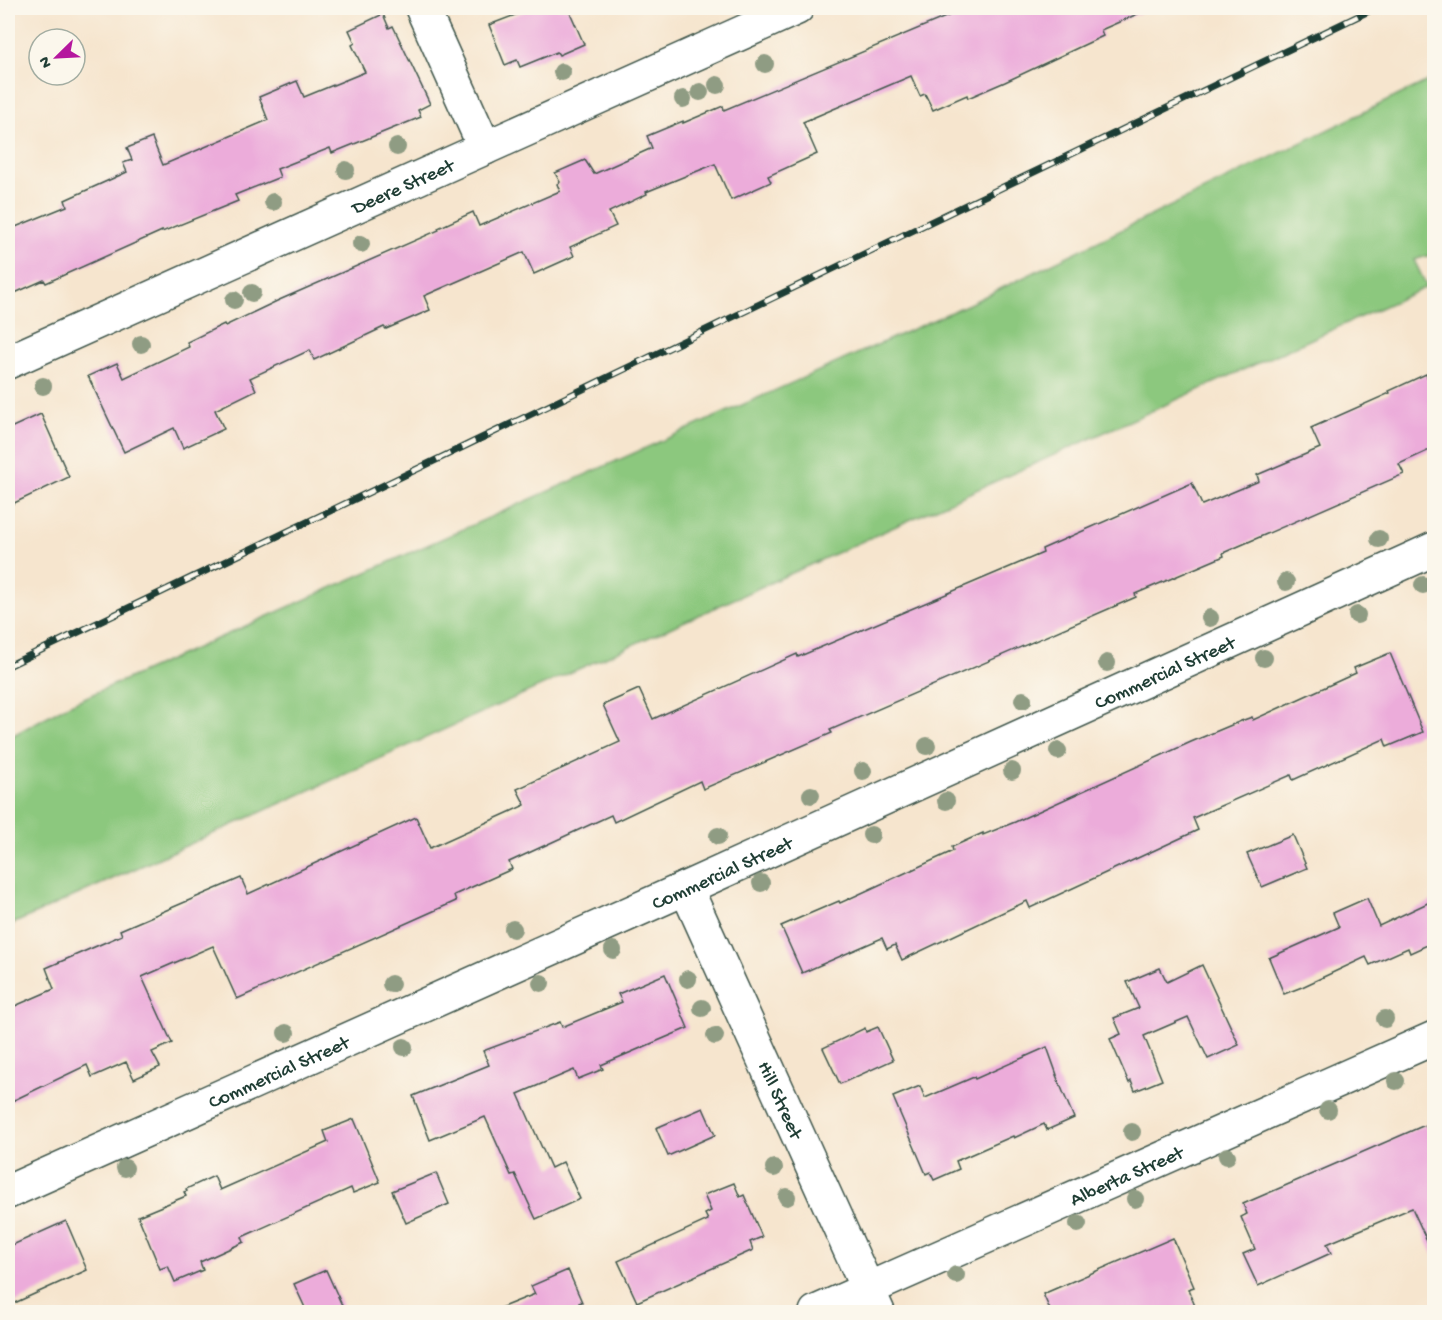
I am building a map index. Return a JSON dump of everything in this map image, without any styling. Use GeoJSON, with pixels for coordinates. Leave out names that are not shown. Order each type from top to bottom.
{"type":"FeatureCollection","features":[{"type":"Feature","properties":{"kind":"street"},"geometry":{"type":"LineString","coordinates":[[422,8],[485,148]]}},
{"type":"Feature","properties":{"kind":"street","name":"Deere Street"},"geometry":{"type":"LineString","coordinates":[[8,362],[797,8]]}},
{"type":"Feature","properties":{"kind":"street","name":"Commercial Street"},"geometry":{"type":"LineString","coordinates":[[8,1192],[1434,549]]}},
{"type":"Feature","properties":{"kind":"street","name":"Hill Street"},"geometry":{"type":"LineString","coordinates":[[686,888],[873,1301]]}},
{"type":"Feature","properties":{"kind":"street","name":"Alberta Street"},"geometry":{"type":"LineString","coordinates":[[816,1312],[873,1301],[1434,1038]]}},
{"type":"Feature","properties":{"kind":"green space"},"geometry":{"type":"Polygon","coordinates":[[[1434,78],[1434,254],[1414,260],[1427,287],[8,926],[8,738],[66,706],[969,304],[1434,78]]]}},
{"type":"Feature","properties":{"kind":"building"},"geometry":{"type":"Polygon","coordinates":[[[533,8],[568,8],[584,44],[559,55],[557,52],[520,67],[517,60],[505,65],[489,25],[533,8]]]}},
{"type":"Feature","properties":{"kind":"building"},"geometry":{"type":"Polygon","coordinates":[[[967,8],[1151,8],[1101,30],[1103,36],[1005,82],[933,110],[925,94],[920,96],[911,76],[803,122],[817,154],[768,176],[771,182],[731,200],[715,164],[646,192],[647,194],[609,212],[616,226],[570,247],[574,256],[534,274],[524,252],[424,296],[430,310],[386,329],[384,327],[314,360],[310,350],[250,378],[256,390],[215,410],[224,429],[183,448],[174,428],[124,452],[88,376],[117,363],[124,378],[189,347],[187,342],[224,324],[225,326],[439,230],[438,228],[473,212],[479,226],[560,191],[557,184],[560,182],[555,173],[585,160],[594,174],[652,148],[647,136],[723,106],[724,110],[967,8]]]}},
{"type":"Feature","properties":{"kind":"building"},"geometry":{"type":"Polygon","coordinates":[[[383,14],[389,28],[393,26],[430,104],[418,110],[421,117],[332,153],[330,148],[277,169],[280,177],[235,195],[238,201],[162,231],[46,283],[44,280],[8,296],[8,230],[67,206],[65,200],[127,172],[123,163],[132,160],[127,148],[152,138],[163,165],[268,120],[259,97],[297,81],[304,97],[365,72],[352,45],[355,43],[349,30],[383,14]]]}},
{"type":"Feature","properties":{"kind":"building"},"geometry":{"type":"Polygon","coordinates":[[[1426,374],[1434,393],[1434,448],[1399,464],[1404,474],[1223,553],[1224,556],[1135,594],[1136,597],[830,730],[832,733],[703,789],[700,781],[614,822],[611,815],[509,862],[512,869],[454,895],[456,901],[237,999],[213,946],[142,977],[172,1043],[152,1052],[160,1067],[134,1079],[126,1062],[92,1077],[87,1065],[8,1103],[8,1009],[54,989],[46,968],[122,935],[120,930],[241,878],[248,894],[416,817],[430,848],[525,805],[517,789],[620,742],[603,705],[639,689],[653,719],[797,654],[798,657],[1043,553],[1042,549],[1192,483],[1202,505],[1259,481],[1257,475],[1320,448],[1311,428],[1390,393],[1389,391],[1426,374]]]}},
{"type":"Feature","properties":{"kind":"building"},"geometry":{"type":"Polygon","coordinates":[[[41,414],[69,477],[8,506],[8,429],[41,414]]]}},
{"type":"Feature","properties":{"kind":"building"},"geometry":{"type":"Polygon","coordinates":[[[1390,653],[1423,732],[1387,747],[1384,739],[1293,780],[1291,775],[1193,818],[1198,830],[1030,908],[1027,901],[902,960],[895,945],[887,949],[882,938],[802,973],[781,926],[839,901],[840,903],[953,851],[952,847],[1015,822],[1191,742],[1252,717],[1253,720],[1356,673],[1354,668],[1390,653]]]}},
{"type":"Feature","properties":{"kind":"building"},"geometry":{"type":"Polygon","coordinates":[[[1293,835],[1307,868],[1262,887],[1247,854],[1293,835]]]}},
{"type":"Feature","properties":{"kind":"building"},"geometry":{"type":"Polygon","coordinates":[[[1367,898],[1379,926],[1434,900],[1434,942],[1410,953],[1408,948],[1370,965],[1366,957],[1284,994],[1269,958],[1339,927],[1333,913],[1367,898]]]}},
{"type":"Feature","properties":{"kind":"building"},"geometry":{"type":"Polygon","coordinates":[[[1202,965],[1239,1045],[1208,1059],[1188,1017],[1144,1036],[1162,1080],[1135,1091],[1131,1081],[1129,1083],[1110,1039],[1121,1034],[1114,1018],[1139,1008],[1127,982],[1160,968],[1167,982],[1202,965]]]}},
{"type":"Feature","properties":{"kind":"building"},"geometry":{"type":"Polygon","coordinates":[[[665,974],[688,1028],[601,1065],[603,1069],[578,1079],[574,1070],[518,1094],[551,1168],[563,1162],[580,1199],[536,1219],[515,1174],[511,1175],[485,1117],[430,1140],[413,1096],[489,1065],[483,1051],[560,1022],[562,1027],[622,1002],[618,994],[665,974]]]}},
{"type":"Feature","properties":{"kind":"building"},"geometry":{"type":"Polygon","coordinates":[[[878,1027],[893,1060],[840,1084],[823,1048],[865,1028],[866,1032],[878,1027]]]}},
{"type":"Feature","properties":{"kind":"building"},"geometry":{"type":"Polygon","coordinates":[[[1047,1047],[1074,1118],[1047,1130],[1044,1124],[956,1161],[959,1169],[934,1180],[930,1172],[926,1174],[893,1097],[920,1086],[925,1098],[1047,1047]]]}},
{"type":"Feature","properties":{"kind":"building"},"geometry":{"type":"Polygon","coordinates":[[[703,1108],[715,1135],[668,1156],[656,1128],[703,1108]]]}},
{"type":"Feature","properties":{"kind":"building"},"geometry":{"type":"Polygon","coordinates":[[[354,1119],[380,1182],[353,1193],[351,1188],[242,1237],[244,1242],[200,1262],[203,1270],[175,1282],[168,1266],[160,1269],[138,1216],[186,1196],[184,1192],[187,1191],[186,1189],[214,1176],[220,1190],[328,1142],[324,1131],[354,1119]]]}},
{"type":"Feature","properties":{"kind":"building"},"geometry":{"type":"Polygon","coordinates":[[[1425,1125],[1428,1131],[1434,1128],[1434,1256],[1412,1208],[1327,1244],[1331,1253],[1258,1286],[1243,1254],[1255,1249],[1241,1217],[1247,1214],[1243,1204],[1425,1125]]]}},
{"type":"Feature","properties":{"kind":"building"},"geometry":{"type":"Polygon","coordinates":[[[436,1173],[449,1204],[406,1223],[392,1191],[436,1173]]]}},
{"type":"Feature","properties":{"kind":"building"},"geometry":{"type":"Polygon","coordinates":[[[734,1183],[740,1197],[744,1195],[762,1237],[750,1242],[753,1250],[637,1302],[618,1261],[708,1220],[705,1214],[711,1211],[704,1195],[734,1183]]]}},
{"type":"Feature","properties":{"kind":"building"},"geometry":{"type":"Polygon","coordinates":[[[66,1221],[87,1270],[8,1306],[8,1247],[66,1221]]]}},
{"type":"Feature","properties":{"kind":"building"},"geometry":{"type":"Polygon","coordinates":[[[1173,1238],[1194,1287],[1188,1289],[1195,1306],[1181,1312],[1051,1312],[1043,1294],[1173,1238]]]}},
{"type":"Feature","properties":{"kind":"building"},"geometry":{"type":"Polygon","coordinates":[[[326,1270],[345,1312],[307,1312],[294,1284],[326,1270]]]}},
{"type":"Feature","properties":{"kind":"building"},"geometry":{"type":"Polygon","coordinates":[[[568,1270],[582,1302],[579,1303],[583,1312],[490,1312],[535,1294],[531,1286],[568,1270]]]}},
{"type":"Feature","properties":{"kind":"railway"},"geometry":{"type":"LineString","coordinates":[[8,666],[1375,8]]}}]}
